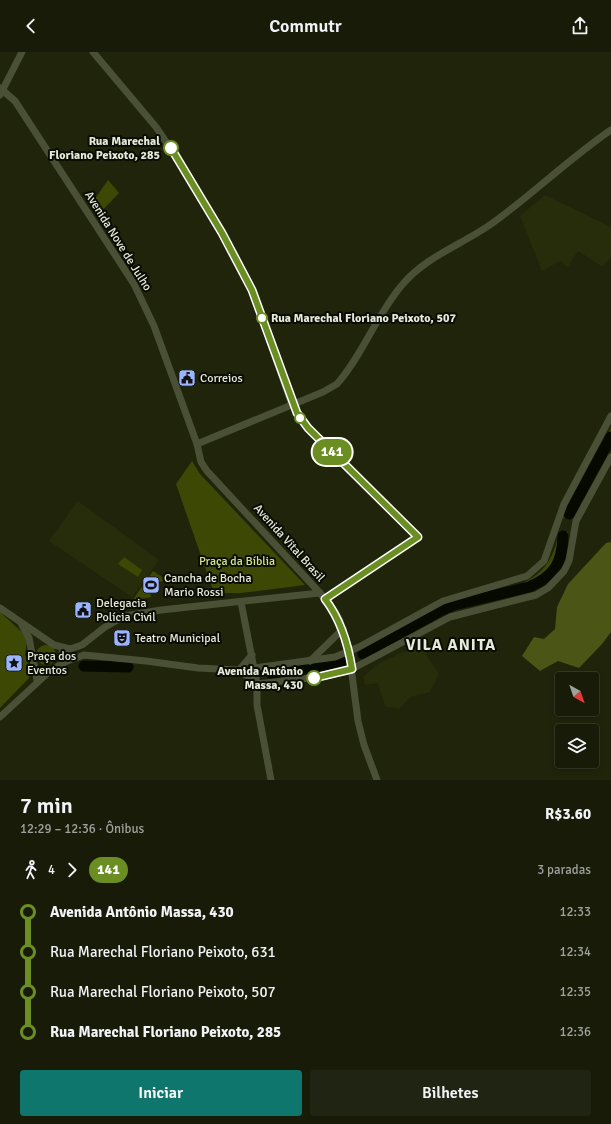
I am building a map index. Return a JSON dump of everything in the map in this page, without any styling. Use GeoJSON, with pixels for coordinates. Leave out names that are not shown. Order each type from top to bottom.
{"type":"FeatureCollection","features":[{"type":"Feature","properties":{"kind":"main road"},"geometry":{"type":"LineString","coordinates":[[1,91],[22,52]]}},
{"type":"Feature","properties":{"kind":"main road"},"geometry":{"type":"LineString","coordinates":[[93,52],[156,127],[185,170],[222,233],[252,290],[292,404]]}},
{"type":"Feature","properties":{"kind":"main road","name":"Avenida Nove de Julho"},"geometry":{"type":"LineString","coordinates":[[1,91],[15,101],[134,284],[154,326],[197,444]]}},
{"type":"Feature","properties":{"kind":"main road"},"geometry":{"type":"LineString","coordinates":[[197,444],[323,392],[337,384],[391,300],[415,271],[433,258],[494,223],[577,154],[611,130]]}},
{"type":"Feature","properties":{"kind":"main road"},"geometry":{"type":"LineString","coordinates":[[254,668],[335,657],[349,652],[443,601],[463,594],[518,581],[536,570],[548,553],[555,527],[564,504],[611,416]]}},
{"type":"Feature","properties":{"kind":"main road","name":"Avenida Vital Brasil"},"geometry":{"type":"LineString","coordinates":[[197,444],[201,462],[207,471],[320,593],[335,612],[343,629],[349,652],[364,745],[377,780]]}},
{"type":"Feature","properties":{"kind":"main road"},"geometry":{"type":"LineString","coordinates":[[0,717],[38,680],[64,662],[84,655],[198,668],[239,670],[257,684],[320,677],[352,669],[450,617],[536,594],[548,588],[557,580],[569,561],[576,521],[611,457]]}},
{"type":"Feature","properties":{"kind":"main road"},"geometry":{"type":"LineString","coordinates":[[0,608],[54,645],[70,649],[82,645],[105,627],[125,616],[320,593]]}},
{"type":"Feature","properties":{"kind":"main road"},"geometry":{"type":"LineString","coordinates":[[241,602],[257,684],[257,705],[271,780]]}},
{"type":"Feature","properties":{"kind":"main road"},"geometry":{"type":"LineString","coordinates":[[20,622],[30,638],[38,680]]}},
{"type":"Feature","properties":{"kind":"main road"},"geometry":{"type":"LineString","coordinates":[[310,661],[343,629]]}},
{"type":"Feature","properties":{"kind":"main road"},"geometry":{"type":"LineString","coordinates":[[64,648],[61,656],[64,662]]}},
{"type":"Feature","properties":{"kind":"main road"},"geometry":{"type":"LineString","coordinates":[[239,670],[252,655]]}},
{"type":"Feature","properties":{"kind":"shaded area"},"geometry":{"type":"Polygon","coordinates":[[[545,195],[611,227],[611,257],[605,264],[601,266],[578,251],[568,267],[560,261],[542,271],[520,216],[545,195]]]}},
{"type":"Feature","properties":{"kind":"shaded area"},"geometry":{"type":"Polygon","coordinates":[[[78,501],[159,560],[132,597],[49,541],[78,501]]]}},
{"type":"Feature","properties":{"kind":"shaded area"},"geometry":{"type":"Polygon","coordinates":[[[422,648],[439,674],[430,692],[410,697],[399,709],[385,706],[378,683],[365,685],[363,677],[378,664],[401,653],[422,648]]]}},
{"type":"Feature","properties":{"kind":"green space"},"geometry":{"type":"Polygon","coordinates":[[[108,180],[119,193],[97,216],[90,206],[108,180]]]}},
{"type":"Feature","properties":{"kind":"green space"},"geometry":{"type":"Polygon","coordinates":[[[611,428],[611,448],[574,515],[563,518],[611,428]]]}},
{"type":"Feature","properties":{"kind":"green space","name":"Praça da Bíblia"},"geometry":{"type":"Polygon","coordinates":[[[192,461],[200,474],[305,585],[241,593],[214,593],[176,484],[192,461]]]}},
{"type":"Feature","properties":{"kind":"green space"},"geometry":{"type":"Polygon","coordinates":[[[568,532],[565,553],[562,561],[558,569],[547,581],[528,591],[456,608],[444,613],[361,660],[360,651],[440,607],[514,587],[529,580],[543,569],[552,554],[558,534],[568,532]]]}},
{"type":"Feature","properties":{"kind":"green space"},"geometry":{"type":"Polygon","coordinates":[[[611,542],[611,632],[602,644],[579,668],[558,661],[540,671],[522,656],[534,637],[544,639],[555,629],[557,607],[568,584],[606,543],[611,542]]]}},
{"type":"Feature","properties":{"kind":"green space"},"geometry":{"type":"Polygon","coordinates":[[[124,557],[142,570],[138,577],[118,564],[124,557]]]}},
{"type":"Feature","properties":{"kind":"green space","name":"Cancha de Bocha Mario Rossi"},"geometry":{"type":"Polygon","coordinates":[[[153,571],[165,579],[164,581],[159,582],[160,589],[150,590],[151,597],[132,601],[153,571]]]}},
{"type":"Feature","properties":{"kind":"green space","name":"Praça dos Eventos"},"geometry":{"type":"Polygon","coordinates":[[[0,612],[25,635],[27,640],[25,655],[30,671],[29,678],[0,708],[0,612]]]}},
{"type":"Feature","properties":{"kind":"green space"},"geometry":{"type":"Polygon","coordinates":[[[46,645],[53,648],[56,655],[53,662],[46,665],[39,662],[36,655],[39,648],[46,645]]]}},
{"type":"Feature","properties":{"kind":"green space"},"geometry":{"type":"Polygon","coordinates":[[[345,658],[346,663],[310,671],[269,675],[270,670],[309,667],[345,658]]]}},
{"type":"Feature","properties":{"kind":"waterway"},"geometry":{"type":"LineString","coordinates":[[569,514],[611,437]]}},
{"type":"Feature","properties":{"kind":"waterway"},"geometry":{"type":"LineString","coordinates":[[363,654],[440,611],[454,605],[529,587],[538,583],[551,573],[559,561],[563,536]]}},
{"type":"Feature","properties":{"kind":"waterway"},"geometry":{"type":"LineString","coordinates":[[270,673],[321,667],[344,661]]}},
{"type":"Feature","properties":{"kind":"waterway"},"geometry":{"type":"LineString","coordinates":[[84,666],[128,667]]}},
{"type":"Feature","properties":{"kind":"bus line","name":"141"},"geometry":{"type":"LineString","coordinates":[[171,148],[203,199],[236,257],[252,290],[292,404],[302,421],[418,537],[325,599],[340,620],[352,669],[314,678]]}},
{"type":"Feature","properties":{"kind":"place","name":"Rua Marechal Floriano Peixoto, 285"},"geometry":{"type":"Point","coordinates":[171,148]}},
{"type":"Feature","properties":{"kind":"place","name":"Rua Marechal Floriano Peixoto, 507"},"geometry":{"type":"Point","coordinates":[262,318]}},
{"type":"Feature","properties":{"kind":"place","name":"Correios"},"geometry":{"type":"Point","coordinates":[187,378]}},
{"type":"Feature","properties":{"kind":"place","name":"Cancha de Bocha Mario Rossi"},"geometry":{"type":"Point","coordinates":[151,585]}},
{"type":"Feature","properties":{"kind":"place","name":"Delegacia Polícia Civil"},"geometry":{"type":"Point","coordinates":[83,610]}},
{"type":"Feature","properties":{"kind":"place","name":"Teatro Municipal"},"geometry":{"type":"Point","coordinates":[122,638]}},
{"type":"Feature","properties":{"kind":"place","name":"Praça dos Eventos"},"geometry":{"type":"Point","coordinates":[14,663]}},
{"type":"Feature","properties":{"kind":"place","name":"Avenida Antônio Massa, 430"},"geometry":{"type":"Point","coordinates":[314,678]}},
{"type":"Feature","properties":{"kind":"district","name":"VILA ANITA"},"geometry":{"type":"Point","coordinates":[451,645]}}]}
